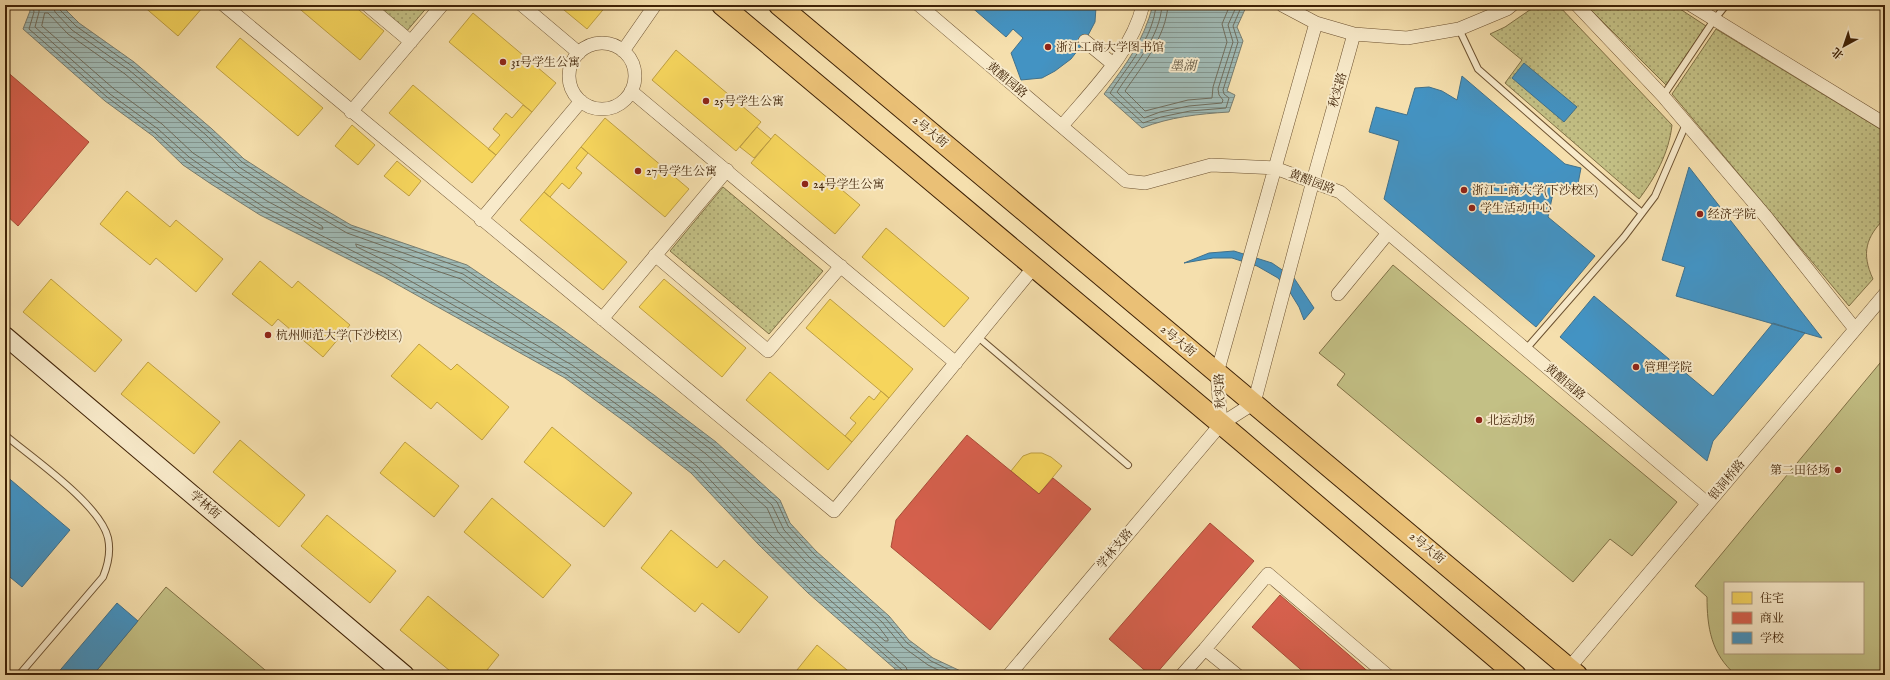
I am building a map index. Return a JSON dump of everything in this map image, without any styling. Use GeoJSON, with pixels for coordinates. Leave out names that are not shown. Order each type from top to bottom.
{"type":"FeatureCollection","features":[{"type":"Feature","properties":{"kind":"main road"},"geometry":{"type":"LineString","coordinates":[[722,5],[1221,424],[1516,675]]}},
{"type":"Feature","properties":{"kind":"main road","name":"2号大街"},"geometry":{"type":"LineString","coordinates":[[779,5],[1217,374],[1254,403],[1573,671]]}},
{"type":"Feature","properties":{"kind":"main road","name":"学林街"},"geometry":{"type":"LineString","coordinates":[[5,336],[405,675]]}},
{"type":"Feature","properties":{"kind":"street"},"geometry":{"type":"LineString","coordinates":[[224,5],[481,220],[834,511],[1034,267]]}},
{"type":"Feature","properties":{"kind":"street"},"geometry":{"type":"LineString","coordinates":[[367,5],[411,42]]}},
{"type":"Feature","properties":{"kind":"street"},"geometry":{"type":"LineString","coordinates":[[351,112],[442,5]]}},
{"type":"Feature","properties":{"kind":"street"},"geometry":{"type":"LineString","coordinates":[[522,5],[579,53]]}},
{"type":"Feature","properties":{"kind":"street"},"geometry":{"type":"LineString","coordinates":[[623,51],[655,5]]}},
{"type":"Feature","properties":{"kind":"street","name":"黄醋园路"},"geometry":{"type":"LineString","coordinates":[[919,5],[1126,181],[1145,184],[1211,165],[1275,168],[1340,192],[1707,503]]}},
{"type":"Feature","properties":{"kind":"street"},"geometry":{"type":"LineString","coordinates":[[1062,126],[1113,64],[1132,37],[1143,5]]}},
{"type":"Feature","properties":{"kind":"street"},"geometry":{"type":"LineString","coordinates":[[1282,5],[1316,23],[1354,34],[1407,38],[1459,30],[1512,5]]}},
{"type":"Feature","properties":{"kind":"street"},"geometry":{"type":"LineString","coordinates":[[1577,5],[1663,96],[1767,218],[1854,329]]}},
{"type":"Feature","properties":{"kind":"street"},"geometry":{"type":"LineString","coordinates":[[1691,5],[1885,124]]}},
{"type":"Feature","properties":{"kind":"street","name":"秋实路"},"geometry":{"type":"LineString","coordinates":[[1316,23],[1217,374],[1221,424],[1254,403],[1354,34]]}},
{"type":"Feature","properties":{"kind":"street"},"geometry":{"type":"LineString","coordinates":[[1085,41],[1113,64]]}},
{"type":"Feature","properties":{"kind":"street"},"geometry":{"type":"LineString","coordinates":[[603,43],[614,46],[623,51],[630,59],[634,70],[635,81],[625,100],[616,106],[606,109],[595,108],[581,101],[571,88],[569,78],[570,67],[575,57],[592,45],[603,43]]}},
{"type":"Feature","properties":{"kind":"street"},"geometry":{"type":"LineString","coordinates":[[631,91],[956,363]]}},
{"type":"Feature","properties":{"kind":"street"},"geometry":{"type":"LineString","coordinates":[[481,220],[581,101]]}},
{"type":"Feature","properties":{"kind":"street"},"geometry":{"type":"LineString","coordinates":[[602,319],[727,170]]}},
{"type":"Feature","properties":{"kind":"street"},"geometry":{"type":"LineString","coordinates":[[1338,294],[1388,233]]}},
{"type":"Feature","properties":{"kind":"street"},"geometry":{"type":"LineString","coordinates":[[655,255],[768,351],[841,266]]}},
{"type":"Feature","properties":{"kind":"street","name":"银洞桥路"},"geometry":{"type":"LineString","coordinates":[[1573,671],[1707,503],[1885,294]]}},
{"type":"Feature","properties":{"kind":"street","name":"学林支路"},"geometry":{"type":"LineString","coordinates":[[1009,675],[1221,424]]}},
{"type":"Feature","properties":{"kind":"street"},"geometry":{"type":"LineString","coordinates":[[1182,675],[1268,574],[1388,675]]}},
{"type":"Feature","properties":{"kind":"street"},"geometry":{"type":"LineString","coordinates":[[1205,649],[1237,675]]}},
{"type":"Feature","properties":{"kind":"lane"},"geometry":{"type":"LineString","coordinates":[[1663,96],[1714,20],[1726,5]]}},
{"type":"Feature","properties":{"kind":"lane"},"geometry":{"type":"LineString","coordinates":[[1459,30],[1478,69],[1642,213]]}},
{"type":"Feature","properties":{"kind":"lane"},"geometry":{"type":"LineString","coordinates":[[1526,350],[1624,237],[1655,196],[1686,124]]}},
{"type":"Feature","properties":{"kind":"lane"},"geometry":{"type":"LineString","coordinates":[[978,337],[1128,464]]}},
{"type":"Feature","properties":{"kind":"lane"},"geometry":{"type":"LineString","coordinates":[[5,435],[82,499],[98,518],[108,538],[109,560],[103,577],[19,675]]}},
{"type":"Feature","properties":{"kind":"shaded area"},"geometry":{"type":"Polygon","coordinates":[[[374,5],[429,5],[406,32],[374,5]]]}},
{"type":"Feature","properties":{"kind":"shaded area"},"geometry":{"type":"Polygon","coordinates":[[[1537,5],[1558,5],[1672,125],[1668,145],[1656,174],[1639,199],[1505,83],[1522,60],[1490,34],[1505,27],[1537,5]]]}},
{"type":"Feature","properties":{"kind":"shaded area"},"geometry":{"type":"Polygon","coordinates":[[[1586,5],[1674,5],[1706,26],[1666,85],[1586,5]]]}},
{"type":"Feature","properties":{"kind":"shaded area"},"geometry":{"type":"Polygon","coordinates":[[[1716,29],[1885,132],[1885,218],[1873,232],[1867,246],[1867,261],[1873,279],[1849,306],[1672,94],[1716,29]]]}},
{"type":"Feature","properties":{"kind":"shaded area"},"geometry":{"type":"Polygon","coordinates":[[[723,187],[823,271],[769,334],[670,251],[723,187]]]}},
{"type":"Feature","properties":{"kind":"shaded area","name":"北运动场"},"geometry":{"type":"Polygon","coordinates":[[[1393,265],[1677,502],[1632,556],[1610,539],[1573,582],[1337,385],[1345,374],[1319,353],[1393,265]]]}},
{"type":"Feature","properties":{"kind":"shaded area","name":"第二田径场"},"geometry":{"type":"Polygon","coordinates":[[[1885,357],[1885,675],[1736,675],[1721,658],[1712,639],[1708,619],[1707,597],[1695,586],[1885,357]]]}},
{"type":"Feature","properties":{"kind":"shaded area"},"geometry":{"type":"Polygon","coordinates":[[[166,587],[271,675],[93,675],[166,587]]]}},
{"type":"Feature","properties":{"kind":"water"},"geometry":{"type":"Polygon","coordinates":[[[29,5],[61,5],[79,23],[134,62],[212,129],[244,159],[300,195],[351,225],[467,265],[559,327],[654,395],[716,442],[780,500],[790,523],[816,551],[889,616],[909,640],[933,658],[969,675],[902,675],[808,593],[759,545],[691,473],[565,378],[384,277],[260,215],[183,165],[153,136],[105,101],[23,29],[30,11],[29,5]]]}},
{"type":"Feature","properties":{"kind":"water","name":"墨湖"},"geometry":{"type":"Polygon","coordinates":[[[1153,5],[1247,5],[1237,27],[1243,41],[1227,91],[1235,95],[1229,112],[1184,117],[1163,121],[1142,128],[1104,94],[1133,52],[1144,30],[1153,5]]]}},
{"type":"Feature","properties":{"kind":"building: 住宅"},"geometry":{"type":"Polygon","coordinates":[[[142,5],[200,5],[203,7],[178,36],[142,5]]]}},
{"type":"Feature","properties":{"kind":"building: 住宅"},"geometry":{"type":"Polygon","coordinates":[[[295,5],[353,5],[384,31],[360,60],[295,5]]]}},
{"type":"Feature","properties":{"kind":"building: 住宅"},"geometry":{"type":"Polygon","coordinates":[[[558,5],[607,5],[587,29],[558,5]]]}},
{"type":"Feature","properties":{"kind":"building: 住宅","name":"31号学生公寓"},"geometry":{"type":"Polygon","coordinates":[[[473,13],[556,83],[532,112],[449,42],[473,13]]]}},
{"type":"Feature","properties":{"kind":"building: 住宅"},"geometry":{"type":"Polygon","coordinates":[[[240,38],[323,108],[298,136],[216,67],[240,38]]]}},
{"type":"Feature","properties":{"kind":"building: 住宅","name":"25号学生公寓"},"geometry":{"type":"Polygon","coordinates":[[[676,50],[761,122],[736,151],[652,80],[676,50]]]}},
{"type":"Feature","properties":{"kind":"building: 住宅"},"geometry":{"type":"Polygon","coordinates":[[[413,85],[496,155],[472,183],[389,113],[413,85]]]}},
{"type":"Feature","properties":{"kind":"building: 住宅"},"geometry":{"type":"Polygon","coordinates":[[[523,105],[532,112],[496,155],[488,149],[500,135],[493,129],[506,113],[512,118],[523,105]]]}},
{"type":"Feature","properties":{"kind":"building: 住宅","name":"27号学生公寓"},"geometry":{"type":"Polygon","coordinates":[[[605,118],[689,189],[665,217],[581,147],[605,118]]]}},
{"type":"Feature","properties":{"kind":"building: 住宅"},"geometry":{"type":"Polygon","coordinates":[[[352,125],[375,145],[358,165],[335,146],[352,125]]]}},
{"type":"Feature","properties":{"kind":"building: 住宅"},"geometry":{"type":"Polygon","coordinates":[[[757,127],[771,139],[754,158],[740,147],[757,127]]]}},
{"type":"Feature","properties":{"kind":"building: 住宅","name":"24号学生公寓"},"geometry":{"type":"Polygon","coordinates":[[[775,134],[860,205],[835,234],[751,163],[775,134]]]}},
{"type":"Feature","properties":{"kind":"building: 住宅"},"geometry":{"type":"Polygon","coordinates":[[[581,147],[588,153],[576,168],[582,173],[569,189],[562,183],[550,197],[544,192],[581,147]]]}},
{"type":"Feature","properties":{"kind":"building: 住宅"},"geometry":{"type":"Polygon","coordinates":[[[397,161],[421,181],[409,196],[384,176],[397,161]]]}},
{"type":"Feature","properties":{"kind":"building: 住宅"},"geometry":{"type":"Polygon","coordinates":[[[127,191],[170,227],[176,220],[223,259],[196,292],[156,258],[150,265],[100,224],[127,191]]]}},
{"type":"Feature","properties":{"kind":"building: 住宅"},"geometry":{"type":"Polygon","coordinates":[[[544,192],[627,262],[603,290],[520,220],[544,192]]]}},
{"type":"Feature","properties":{"kind":"building: 住宅"},"geometry":{"type":"Polygon","coordinates":[[[886,228],[969,298],[944,327],[862,257],[886,228]]]}},
{"type":"Feature","properties":{"kind":"building: 住宅"},"geometry":{"type":"Polygon","coordinates":[[[260,261],[292,288],[298,281],[350,325],[323,357],[278,319],[272,326],[232,294],[260,261]]]}},
{"type":"Feature","properties":{"kind":"building: 住宅"},"geometry":{"type":"Polygon","coordinates":[[[51,279],[122,340],[95,372],[23,312],[51,279]]]}},
{"type":"Feature","properties":{"kind":"building: 住宅"},"geometry":{"type":"Polygon","coordinates":[[[664,279],[746,348],[722,377],[639,307],[664,279]]]}},
{"type":"Feature","properties":{"kind":"building: 住宅"},"geometry":{"type":"Polygon","coordinates":[[[830,299],[913,369],[889,398],[806,328],[830,299]]]}},
{"type":"Feature","properties":{"kind":"building: 住宅"},"geometry":{"type":"Polygon","coordinates":[[[419,344],[451,370],[457,364],[509,407],[482,440],[437,402],[431,409],[391,376],[419,344]]]}},
{"type":"Feature","properties":{"kind":"building: 住宅"},"geometry":{"type":"Polygon","coordinates":[[[148,362],[220,422],[194,454],[121,394],[148,362]]]}},
{"type":"Feature","properties":{"kind":"building: 住宅"},"geometry":{"type":"Polygon","coordinates":[[[770,372],[852,442],[828,470],[746,400],[770,372]]]}},
{"type":"Feature","properties":{"kind":"building: 住宅"},"geometry":{"type":"Polygon","coordinates":[[[881,391],[889,398],[852,442],[845,436],[856,423],[850,418],[869,396],[874,400],[881,391]]]}},
{"type":"Feature","properties":{"kind":"building: 住宅"},"geometry":{"type":"Polygon","coordinates":[[[552,427],[632,493],[604,527],[524,462],[552,427]]]}},
{"type":"Feature","properties":{"kind":"building: 住宅"},"geometry":{"type":"Polygon","coordinates":[[[240,440],[305,495],[279,527],[213,472],[240,440]]]}},
{"type":"Feature","properties":{"kind":"building: 住宅"},"geometry":{"type":"Polygon","coordinates":[[[405,442],[459,486],[434,517],[380,473],[405,442]]]}},
{"type":"Feature","properties":{"kind":"building: 住宅"},"geometry":{"type":"Polygon","coordinates":[[[1031,453],[1042,453],[1051,457],[1062,466],[1039,494],[1011,471],[1023,456],[1031,453]]]}},
{"type":"Feature","properties":{"kind":"building: 住宅"},"geometry":{"type":"Polygon","coordinates":[[[492,498],[571,565],[543,598],[464,532],[492,498]]]}},
{"type":"Feature","properties":{"kind":"building: 住宅"},"geometry":{"type":"Polygon","coordinates":[[[327,515],[396,571],[370,603],[301,546],[327,515]]]}},
{"type":"Feature","properties":{"kind":"building: 住宅"},"geometry":{"type":"Polygon","coordinates":[[[671,530],[717,568],[724,560],[768,597],[739,633],[702,603],[695,612],[641,568],[671,530]]]}},
{"type":"Feature","properties":{"kind":"building: 住宅"},"geometry":{"type":"Polygon","coordinates":[[[428,596],[499,655],[483,675],[455,675],[400,630],[428,596]]]}},
{"type":"Feature","properties":{"kind":"building: 住宅"},"geometry":{"type":"Polygon","coordinates":[[[817,645],[853,675],[793,675],[817,645]]]}},
{"type":"Feature","properties":{"kind":"building: 商业"},"geometry":{"type":"Polygon","coordinates":[[[5,70],[89,142],[18,226],[5,214],[5,70]]]}},
{"type":"Feature","properties":{"kind":"building: 商业"},"geometry":{"type":"Polygon","coordinates":[[[967,435],[1039,494],[1053,478],[1091,509],[990,630],[891,547],[896,520],[967,435]]]}},
{"type":"Feature","properties":{"kind":"building: 商业"},"geometry":{"type":"Polygon","coordinates":[[[1210,523],[1254,561],[1155,675],[1150,675],[1109,639],[1210,523]]]}},
{"type":"Feature","properties":{"kind":"building: 商业"},"geometry":{"type":"Polygon","coordinates":[[[1280,595],[1372,675],[1307,675],[1252,627],[1280,595]]]}},
{"type":"Feature","properties":{"kind":"building: 学校","name":"浙江工商大学图书馆"},"geometry":{"type":"Polygon","coordinates":[[[969,5],[1096,5],[1095,22],[1085,41],[1071,59],[1055,71],[1042,78],[1021,80],[1011,53],[1023,38],[1013,29],[1006,37],[969,5]]]}},
{"type":"Feature","properties":{"kind":"building: 学校"},"geometry":{"type":"Polygon","coordinates":[[[1524,63],[1577,107],[1564,122],[1512,78],[1524,63]]]}},
{"type":"Feature","properties":{"kind":"building: 学校","name":"学生活动中心"},"geometry":{"type":"Polygon","coordinates":[[[1462,76],[1565,164],[1581,168],[1577,189],[1555,184],[1548,217],[1595,256],[1536,327],[1384,199],[1399,141],[1369,132],[1376,107],[1407,115],[1415,88],[1429,87],[1442,91],[1457,100],[1462,76]]]}},
{"type":"Feature","properties":{"kind":"building: 学校","name":"经济学院"},"geometry":{"type":"Polygon","coordinates":[[[1689,167],[1822,338],[1676,296],[1685,267],[1662,260],[1689,167]]]}},
{"type":"Feature","properties":{"kind":"building: 学校"},"geometry":{"type":"Polygon","coordinates":[[[1234,251],[1272,263],[1294,278],[1314,308],[1304,320],[1299,307],[1291,294],[1278,278],[1257,266],[1232,258],[1213,258],[1184,263],[1209,253],[1234,251]]]}},
{"type":"Feature","properties":{"kind":"building: 学校","name":"管理学院"},"geometry":{"type":"Polygon","coordinates":[[[1594,296],[1713,396],[1773,323],[1805,333],[1713,441],[1707,461],[1560,337],[1594,296]]]}},
{"type":"Feature","properties":{"kind":"building: 学校"},"geometry":{"type":"Polygon","coordinates":[[[5,475],[70,530],[22,587],[5,573],[5,475]]]}},
{"type":"Feature","properties":{"kind":"building: 学校"},"geometry":{"type":"Polygon","coordinates":[[[117,603],[138,621],[93,675],[56,675],[117,603]]]}},
{"type":"Feature","properties":{"kind":"place","name":"浙江工商大学图书馆"},"geometry":{"type":"Point","coordinates":[1048,47]}},
{"type":"Feature","properties":{"kind":"place","name":"31号学生公寓"},"geometry":{"type":"Point","coordinates":[503,62]}},
{"type":"Feature","properties":{"kind":"place","name":"25号学生公寓"},"geometry":{"type":"Point","coordinates":[706,101]}},
{"type":"Feature","properties":{"kind":"place","name":"27号学生公寓"},"geometry":{"type":"Point","coordinates":[638,171]}},
{"type":"Feature","properties":{"kind":"place","name":"24号学生公寓"},"geometry":{"type":"Point","coordinates":[805,184]}},
{"type":"Feature","properties":{"kind":"place","name":"浙江工商大学(下沙校区)"},"geometry":{"type":"Point","coordinates":[1464,190]}},
{"type":"Feature","properties":{"kind":"place","name":"学生活动中心"},"geometry":{"type":"Point","coordinates":[1472,208]}},
{"type":"Feature","properties":{"kind":"place","name":"经济学院"},"geometry":{"type":"Point","coordinates":[1700,214]}},
{"type":"Feature","properties":{"kind":"place","name":"杭州师范大学(下沙校区)"},"geometry":{"type":"Point","coordinates":[268,335]}},
{"type":"Feature","properties":{"kind":"place","name":"管理学院"},"geometry":{"type":"Point","coordinates":[1636,367]}},
{"type":"Feature","properties":{"kind":"place","name":"北运动场"},"geometry":{"type":"Point","coordinates":[1479,420]}},
{"type":"Feature","properties":{"kind":"place","name":"第二田径场"},"geometry":{"type":"Point","coordinates":[1838,470]}}]}
